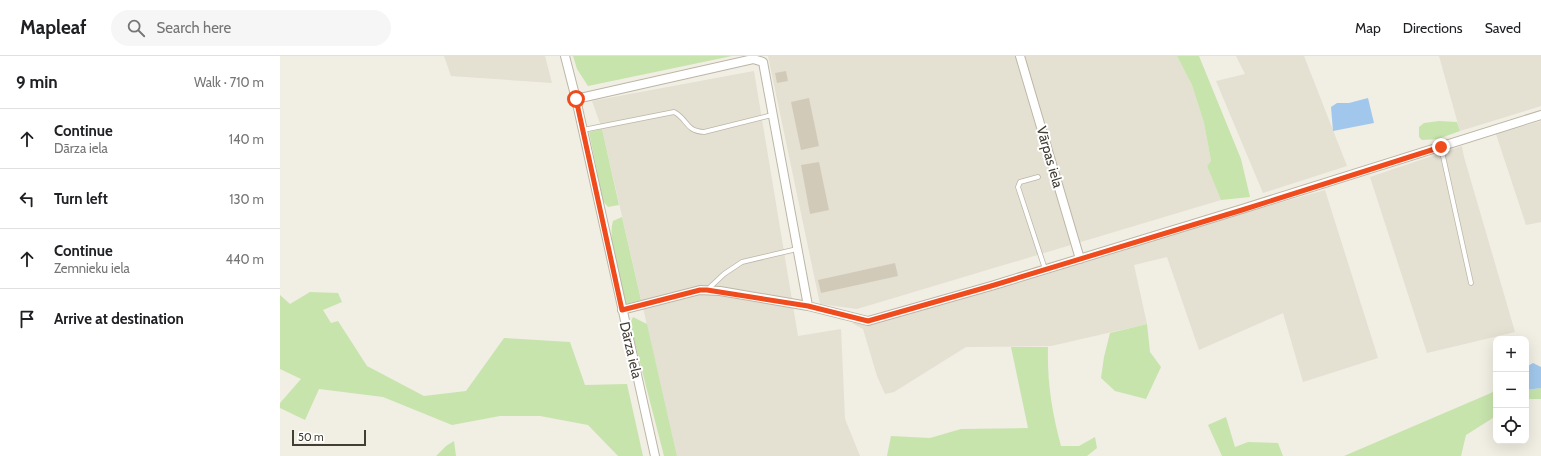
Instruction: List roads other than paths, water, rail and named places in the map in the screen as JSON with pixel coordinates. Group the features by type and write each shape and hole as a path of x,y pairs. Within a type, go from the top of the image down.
{"street":[{"name":"Dārza iela","path":"565,56 583,130 655,456"},
{"name":"Vārpas iela","path":"1020,56 1080,259"},
{"path":"576,99 753,59 763,62 808,306"},
{"path":"622,310 700,290 707,290 808,306 868,321 1045,270 1541,115"}],"lane":[{"path":"583,130 674,112 680,115 689,128 696,132 704,132 773,115"},
{"path":"1441,147 1471,283"},
{"path":"1038,177 1020,182 1018,188 1045,270"},
{"path":"707,290 724,274 742,262 798,249"}],"water":[{"path":"1368,98 1374,123 1333,131 1331,107 1337,103 1349,103"},
{"path":"1533,363 1541,367 1541,388 1529,390 1529,365"}]}
